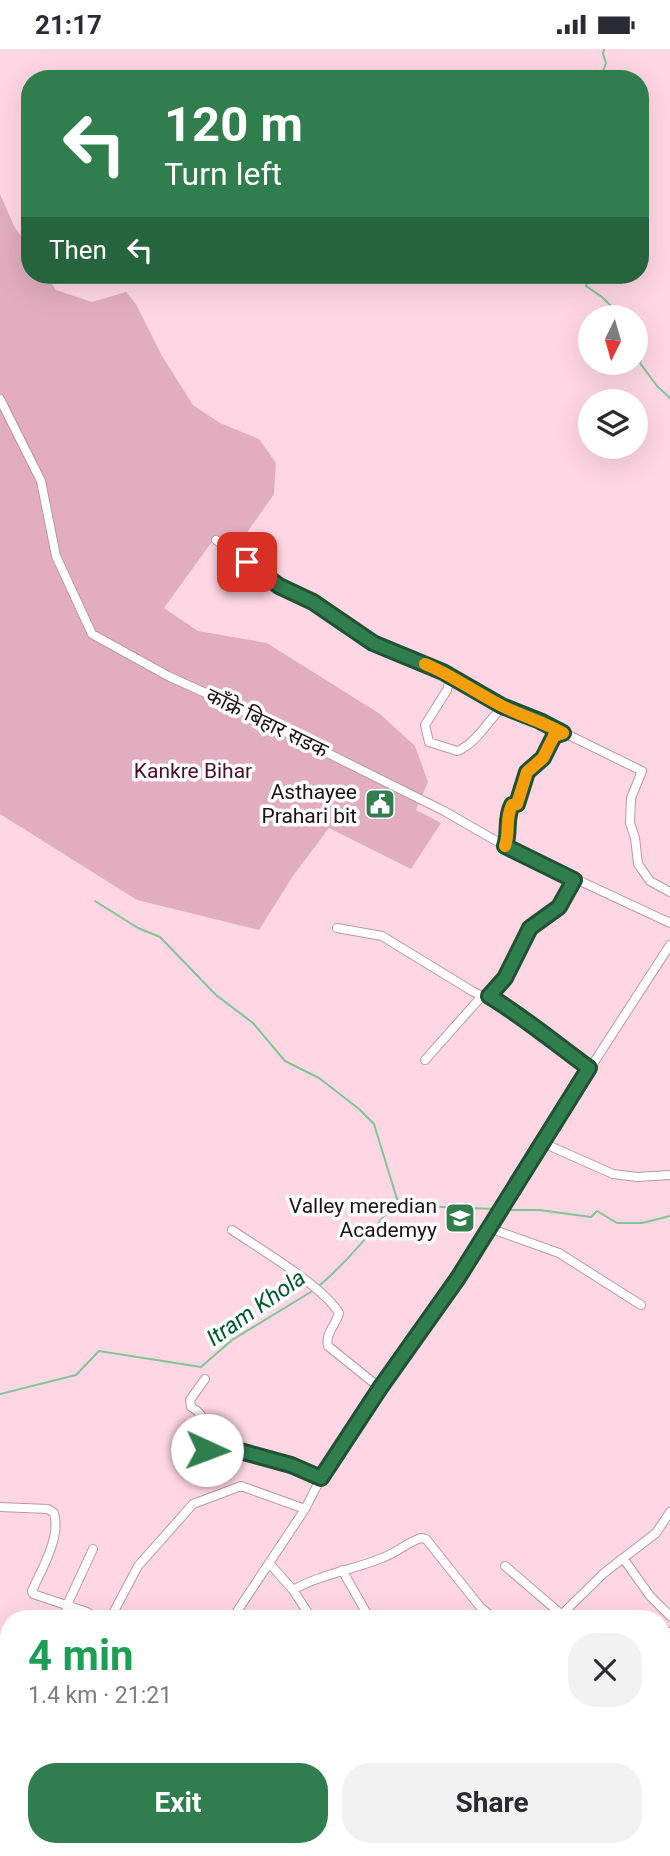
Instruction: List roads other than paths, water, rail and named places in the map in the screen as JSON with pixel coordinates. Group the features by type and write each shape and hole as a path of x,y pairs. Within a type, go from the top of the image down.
{"street":[{"name":"काँक्रे बिहार सडक","path":"0,399 41,481 56,556 92,634 168,676 432,805 505,846 670,923"},
{"path":"216,540 279,586 313,602 373,643 451,676 503,707 540,721 642,771 631,802 630,823 638,864 650,881 670,892"},
{"path":"451,676 447,690 425,725 429,742 460,750 479,735 503,707"},
{"path":"505,846 509,836 509,810 512,805 517,804 527,772 543,758 554,736 563,733"},
{"path":"425,1060 505,978 530,928 559,907 574,880"},
{"path":"337,928 382,936 512,1009 541,1034 589,1068"},
{"path":"238,1610 380,1388 458,1278 589,1068 670,945"},
{"path":"543,1143 613,1174 637,1177 670,1175"},
{"path":"489,1228 559,1253 641,1305"},
{"path":"232,1230 316,1288 339,1313 327,1336 328,1346 380,1388"},
{"path":"205,1379 190,1400 191,1407 199,1411 205,1420 207,1450 210,1453 240,1451 291,1465 321,1478"},
{"path":"115,1610 138,1566 193,1504 241,1486 305,1509"},
{"path":"0,1507 48,1509 54,1513 54,1539 32,1591 36,1597 78,1610"},
{"path":"566,1610 656,1533 670,1513"},
{"path":"293,1590 342,1570 399,1552 415,1540 426,1539 484,1610"},
{"path":"66,1610 93,1549"},
{"path":"624,1558 650,1597 664,1610"},
{"path":"269,1563 293,1590 306,1610"},
{"path":"505,1566 553,1610"},
{"path":"342,1570 365,1610"}],"waterway":[{"path":"603,70 606,63 604,49"},
{"path":"587,284 610,305"},
{"path":"648,374 670,398"},
{"path":"95,901 138,928 160,937 216,995 253,1023 285,1061 319,1078 359,1109 374,1124 397,1199"},
{"name":"Itram Khola","path":"319,1286 360,1245 397,1199 412,1206 497,1209"},
{"name":"Itram Khola","path":"502,1210 539,1210 591,1217 597,1211 617,1223 642,1223 670,1216"},
{"name":"Itram Khola","path":"0,1394 76,1375 99,1351 201,1367 232,1340 314,1290"}],"place":[{"name":"Asthayee Prahari bit","path":"380,804"},
{"name":"Valley meredian Academyy","path":"460,1218"}],"park label":[{"name":"Kankre Bihar","path":"193,771"}]}
